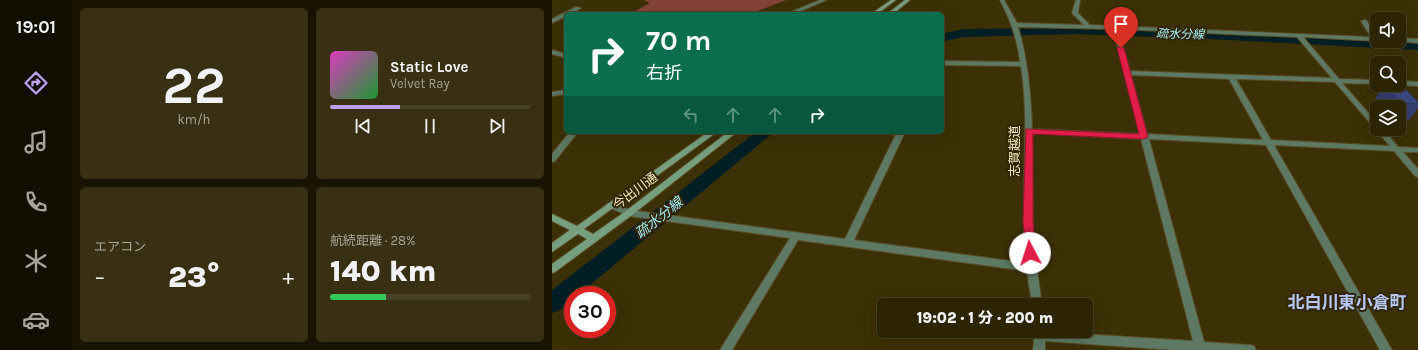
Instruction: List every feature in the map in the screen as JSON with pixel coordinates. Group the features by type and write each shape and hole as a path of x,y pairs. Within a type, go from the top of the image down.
{"main road":[{"path":"877,12 894,0"},
{"path":"893,12 908,0"},
{"name":"今出川通","path":"552,248 710,134"},
{"name":"今出川通","path":"552,269 629,213 730,134"},
{"path":"552,217 593,238"}],"street":[{"path":"794,12 824,0"},
{"name":"志賀越道","path":"1002,0 1015,25 1024,64 1028,131 1028,222 1036,298"},
{"path":"1078,0 1075,13 1088,27"},
{"path":"570,12 578,8"},
{"path":"552,21 564,15"},
{"path":"1364,21 1370,30"},
{"path":"1015,25 1370,39"},
{"path":"1115,28 1200,348"},
{"path":"1298,35 1370,119"},
{"path":"1406,40 1418,41"},
{"path":"552,52 564,55"},
{"path":"944,63 1024,64"},
{"path":"1127,74 1370,82"},
{"path":"1232,78 1386,350"},
{"path":"1406,83 1418,84"},
{"path":"552,94 564,92"},
{"path":"1028,131 1418,150"},
{"path":"552,159 572,134"},
{"path":"848,243 900,134"},
{"path":"1385,136 1418,174"},
{"path":"611,205 629,213 1032,268"},
{"path":"726,350 796,236"},
{"path":"1039,350 1040,338"},
{"path":"1093,338 1200,348 1250,350"}],"shaded area":[{"path":"644,0 786,0 755,12 634,12 650,3"}],"building":[{"path":"1406,90 1418,102 1418,104 1406,103 1406,100 1397,100 1390,92 1406,92"}],"waterway":[{"name":"疏水分線","path":"944,38 963,33 1076,31 1208,35 1418,46"},
{"name":"疏水分線","path":"552,303 763,134"}],"district":[{"name":"北白川東小倉町","path":"1347,302"}],"route":[{"path":"1030,253 1028,222 1028,131 1144,137 1121,48"}]}
